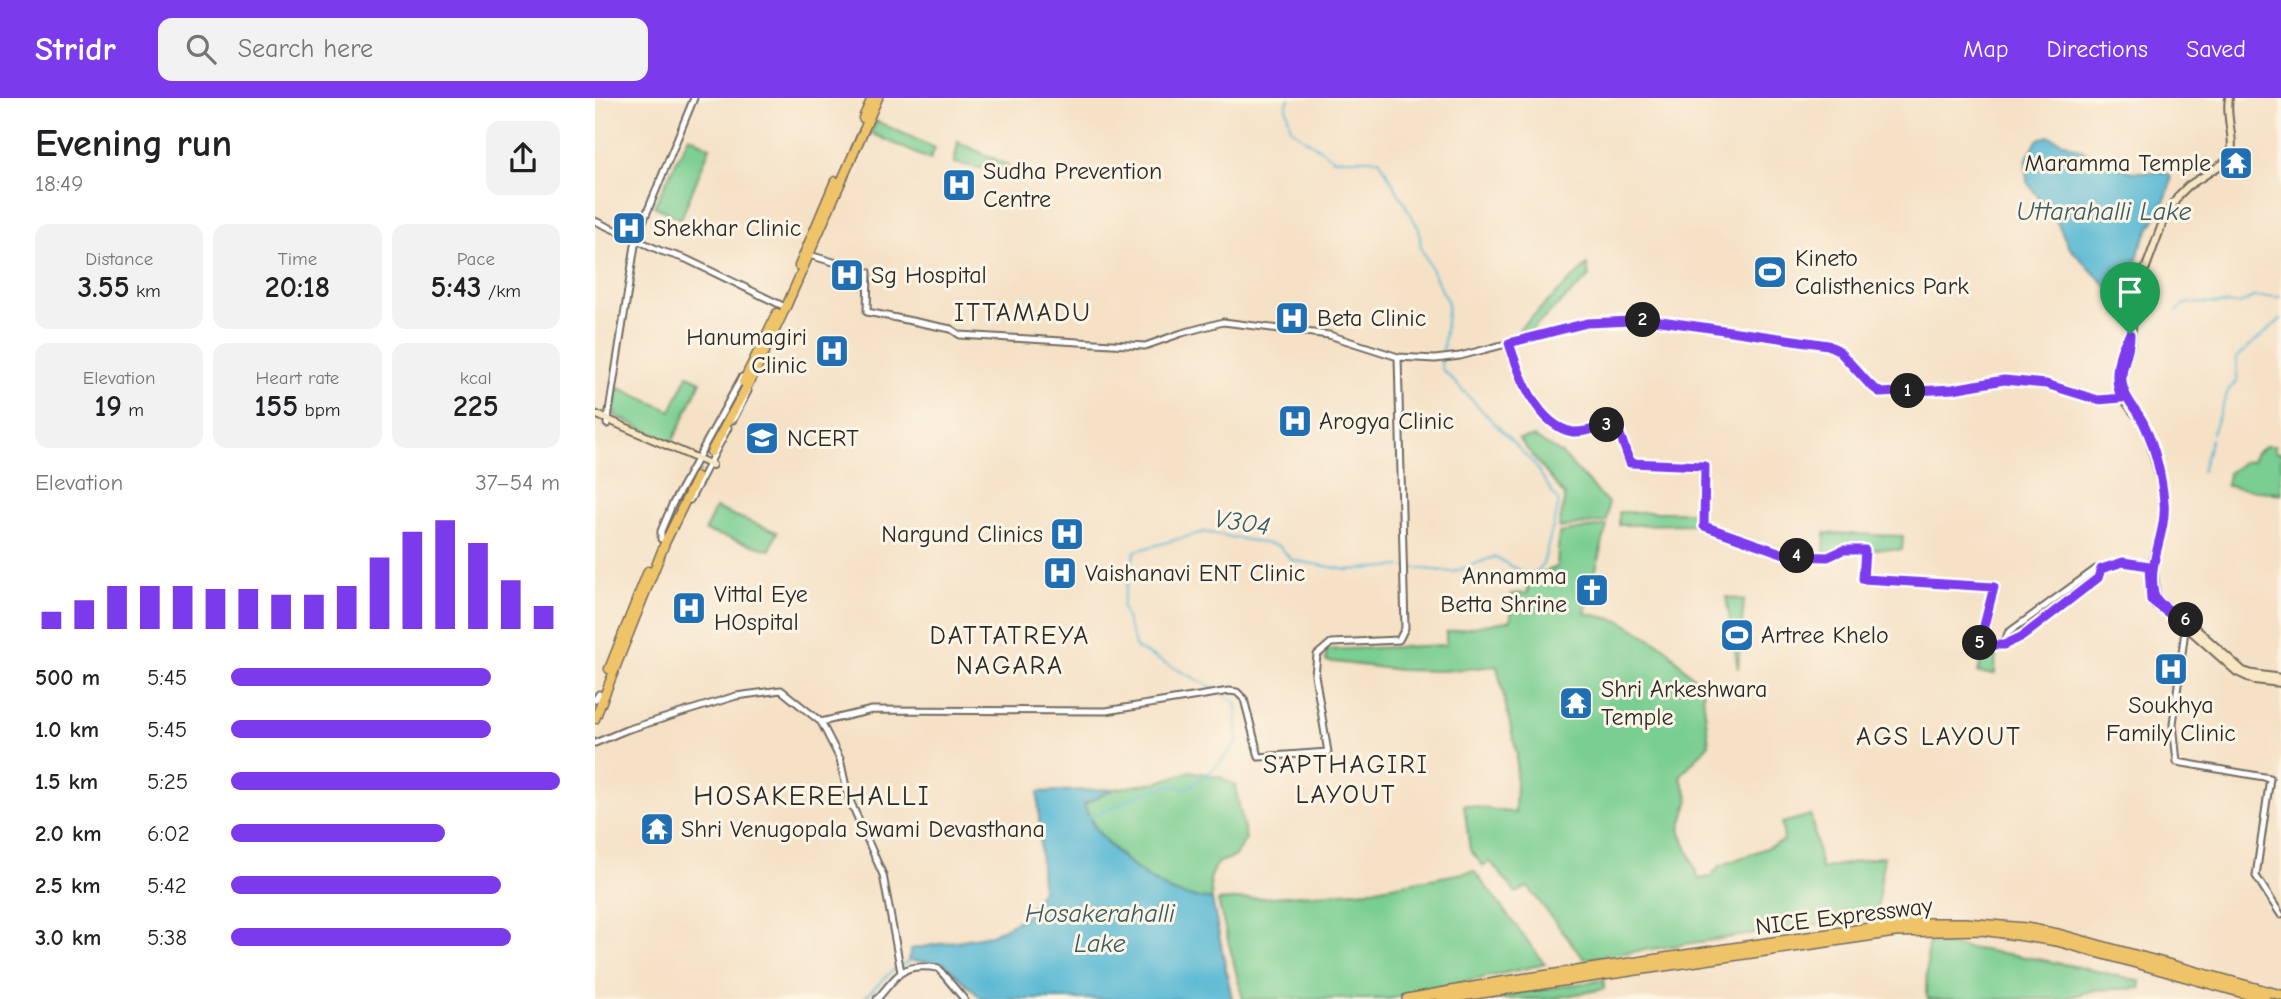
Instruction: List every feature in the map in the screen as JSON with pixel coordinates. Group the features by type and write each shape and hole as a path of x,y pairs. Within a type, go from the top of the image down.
{"highway":[{"path":"755,365 807,254 872,98"},
{"path":"708,451 755,365 878,98"},
{"path":"596,699 663,541 695,475"},
{"path":"595,719 663,541"},
{"name":"NICE Expressway","path":"1441,999 1916,923 1966,923 2026,928 2058,934 2281,995"},
{"name":"NICE Expressway","path":"1407,999 1501,982 1813,941 1917,930 1966,929 2024,934 2093,950 2265,999"}],"main road":[{"path":"2227,100 2232,150 2230,159 2188,186 2173,204 2141,278 2130,334 2125,340 2116,379 2124,397 2146,428 2162,487 2165,517 2151,566 2156,598 2224,659 2246,672 2281,681"},
{"path":"595,416 709,465"}],"street":[{"path":"607,422 636,239 694,98"},
{"path":"595,221 686,259 781,305"},
{"path":"807,254 868,272 867,312 951,329 960,335 1145,346 1182,332 1223,322 1329,334 1398,357 1435,359 1587,323 1654,320 1828,345 1838,350 1870,385 1881,393 1953,389 2004,380 2046,384 2098,400 2124,397"},
{"path":"1509,343 1519,374 1543,415 1558,428 1576,432 1616,423 1630,463 1705,466 1704,526 1790,556 1828,557 1843,550 1865,550 1863,579 1994,587 1979,645 2004,645 2023,636 2098,578 2101,569"},
{"path":"821,722 872,710 1106,711 1229,691 1237,692 1244,699 1259,757 1328,752 1315,675 1317,655 1331,643 1401,638 1405,628 1398,357"},
{"path":"755,365 756,376 668,542 663,541 664,523 696,461 744,372 755,365"},
{"path":"2004,645 2008,633 2096,569 2123,562 2151,566"},
{"path":"2186,623 2173,724 2177,762 2270,778 2256,876 2281,915"},
{"path":"595,743 665,717 736,696 781,690 821,722 840,759 855,813 880,867 901,970"},
{"path":"877,999 901,970 917,965 938,968 964,999"}],"green space":[{"path":"876,121 935,148 930,160 871,133"},
{"path":"689,136 710,147 681,219 654,206"},
{"path":"958,142 1008,165 1006,173 954,163"},
{"path":"1587,265 1589,277 1529,332 1518,334 1520,328"},
{"path":"688,375 701,381 672,443 614,415 617,387 671,411"},
{"path":"1534,437 1562,454 1608,503 1607,521 1559,528 1565,496 1519,439"},
{"path":"2266,446 2275,446 2275,452 2281,453 2281,494 2226,486 2228,473 2244,462 2252,461 2255,454"},
{"path":"715,508 777,532 770,550 705,531"},
{"path":"1619,512 1700,512 1700,524 1619,525"},
{"path":"1607,525 1585,613 1621,621 1665,647 1702,687 1709,744 1680,776 1689,799 1680,829 1699,879 1710,877 1720,866 1784,841 1782,823 1811,815 1821,869 1884,856 1876,916 1584,959 1528,887 1516,893 1490,861 1483,866 1470,850 1464,805 1515,813 1517,755 1497,666 1442,671 1400,670 1326,661 1326,650 1446,645 1446,632 1511,620 1511,594 1528,593 1527,579 1557,567 1559,533"},
{"path":"1825,533 1903,536 1902,550 1843,547 1824,555"},
{"name":"Artree Khelo","path":"1726,597 1744,600 1738,669"},
{"path":"1983,650 1996,650 1995,674 1978,673"},
{"path":"1190,771 1220,777 1235,786 1246,839 1234,857 1217,863 1210,879 1212,900 1179,894 1137,869 1098,831 1084,804 1114,789 1159,782"},
{"path":"1474,871 1545,964 1389,999 1243,999 1218,901 1370,890"},
{"path":"1928,943 2087,969 2140,981 2141,988 2095,990 2064,999 1928,999"},
{"path":"1604,980 1604,989 1550,999 1479,999"}],"water":[{"name":"Uttarahalli Lake","path":"2049,136 2132,172 2165,172 2170,175 2169,190 2141,245 2130,283 2117,297 2069,247 2057,222 2027,182 2026,162 2029,154 2038,139"},
{"name":"Hosakerahalli Lake","path":"1114,789 1084,804 1089,817 1109,845 1151,880 1179,894 1212,900 1232,999 982,999 944,963 908,960 911,949 991,935 1025,917 1042,890 1038,792"}],"waterway":[{"name":"V304","path":"1289,98 1286,107 1291,129 1334,159 1379,159 1419,229 1421,248 1448,303 1441,368 1534,464 1559,503 1543,564 1530,576 1494,557 1453,572 1406,567"},
{"path":"2177,311 2186,303 2240,304 2253,297 2281,297"},
{"path":"2212,433 2229,389 2237,382 2237,357 2281,319"},
{"path":"2202,471 2211,439"},
{"name":"V304","path":"1219,691 1136,648 1122,606 1135,551 1204,532 1279,546 1292,560 1347,570 1401,566"},
{"name":"V304","path":"1089,818 1146,792 1171,785 1187,789 1216,767 1237,743 1237,704 1224,694"},
{"name":"V304","path":"863,999 892,971 912,960"}],"tunnel":[{"path":"693,474 706,450"}],"place":[{"name":"Maramma Temple","path":"2236,163"},
{"name":"Sudha Prevention Centre","path":"959,185"},
{"name":"Shekhar Clinic","path":"629,228"},
{"name":"Kineto Calisthenics Park","path":"1770,272"},
{"name":"Sg Hospital","path":"847,275"},
{"name":"Beta Clinic","path":"1292,318"},
{"name":"Hanumagiri Clinic","path":"832,351"},
{"name":"Arogya Clinic","path":"1295,421"},
{"name":"NCERT","path":"762,438"},
{"name":"Nargund Clinics","path":"1067,534"},
{"name":"Vaishanavi ENT Clinic","path":"1060,573"},
{"name":"Annamma Betta Shrine","path":"1592,590"},
{"name":"Vittal Eye HOspital","path":"689,608"},
{"name":"Artree Khelo","path":"1737,635"},
{"name":"Soukhya Family Clinic","path":"2171,669"},
{"name":"Shri Arkeshwara Temple","path":"1576,703"},
{"name":"Shri Venugopala Swami Devasthana","path":"657,829"}],"district":[{"name":"ITTAMADU","path":"1023,313"},
{"name":"DATTATREYA NAGARA","path":"1010,651"},
{"name":"AGS LAYOUT","path":"1939,737"},
{"name":"SAPTHAGIRI LAYOUT","path":"1346,780"},
{"name":"HOSAKEREHALLI","path":"812,796"}],"route":[{"path":"1654,320 1828,345 1838,350 1870,385 1881,393 1953,389 2004,380 2046,384 2098,400 2115,400 2122,398 2116,379 2125,340 2130,334 2131,342 2122,384 2127,397 2144,422 2164,498 2163,528 2153,559 2154,593 2158,602 2186,620 2185,626 2151,600 2149,566 2123,562 2101,569 2098,578 2074,597 2023,636 2004,645 1979,645 1994,587 1863,579 1865,550 1843,550 1818,558 1790,556 1704,526 1705,466 1630,463 1616,423 1576,432 1558,428 1543,415 1519,374 1509,343 1587,323 1654,320"}]}
